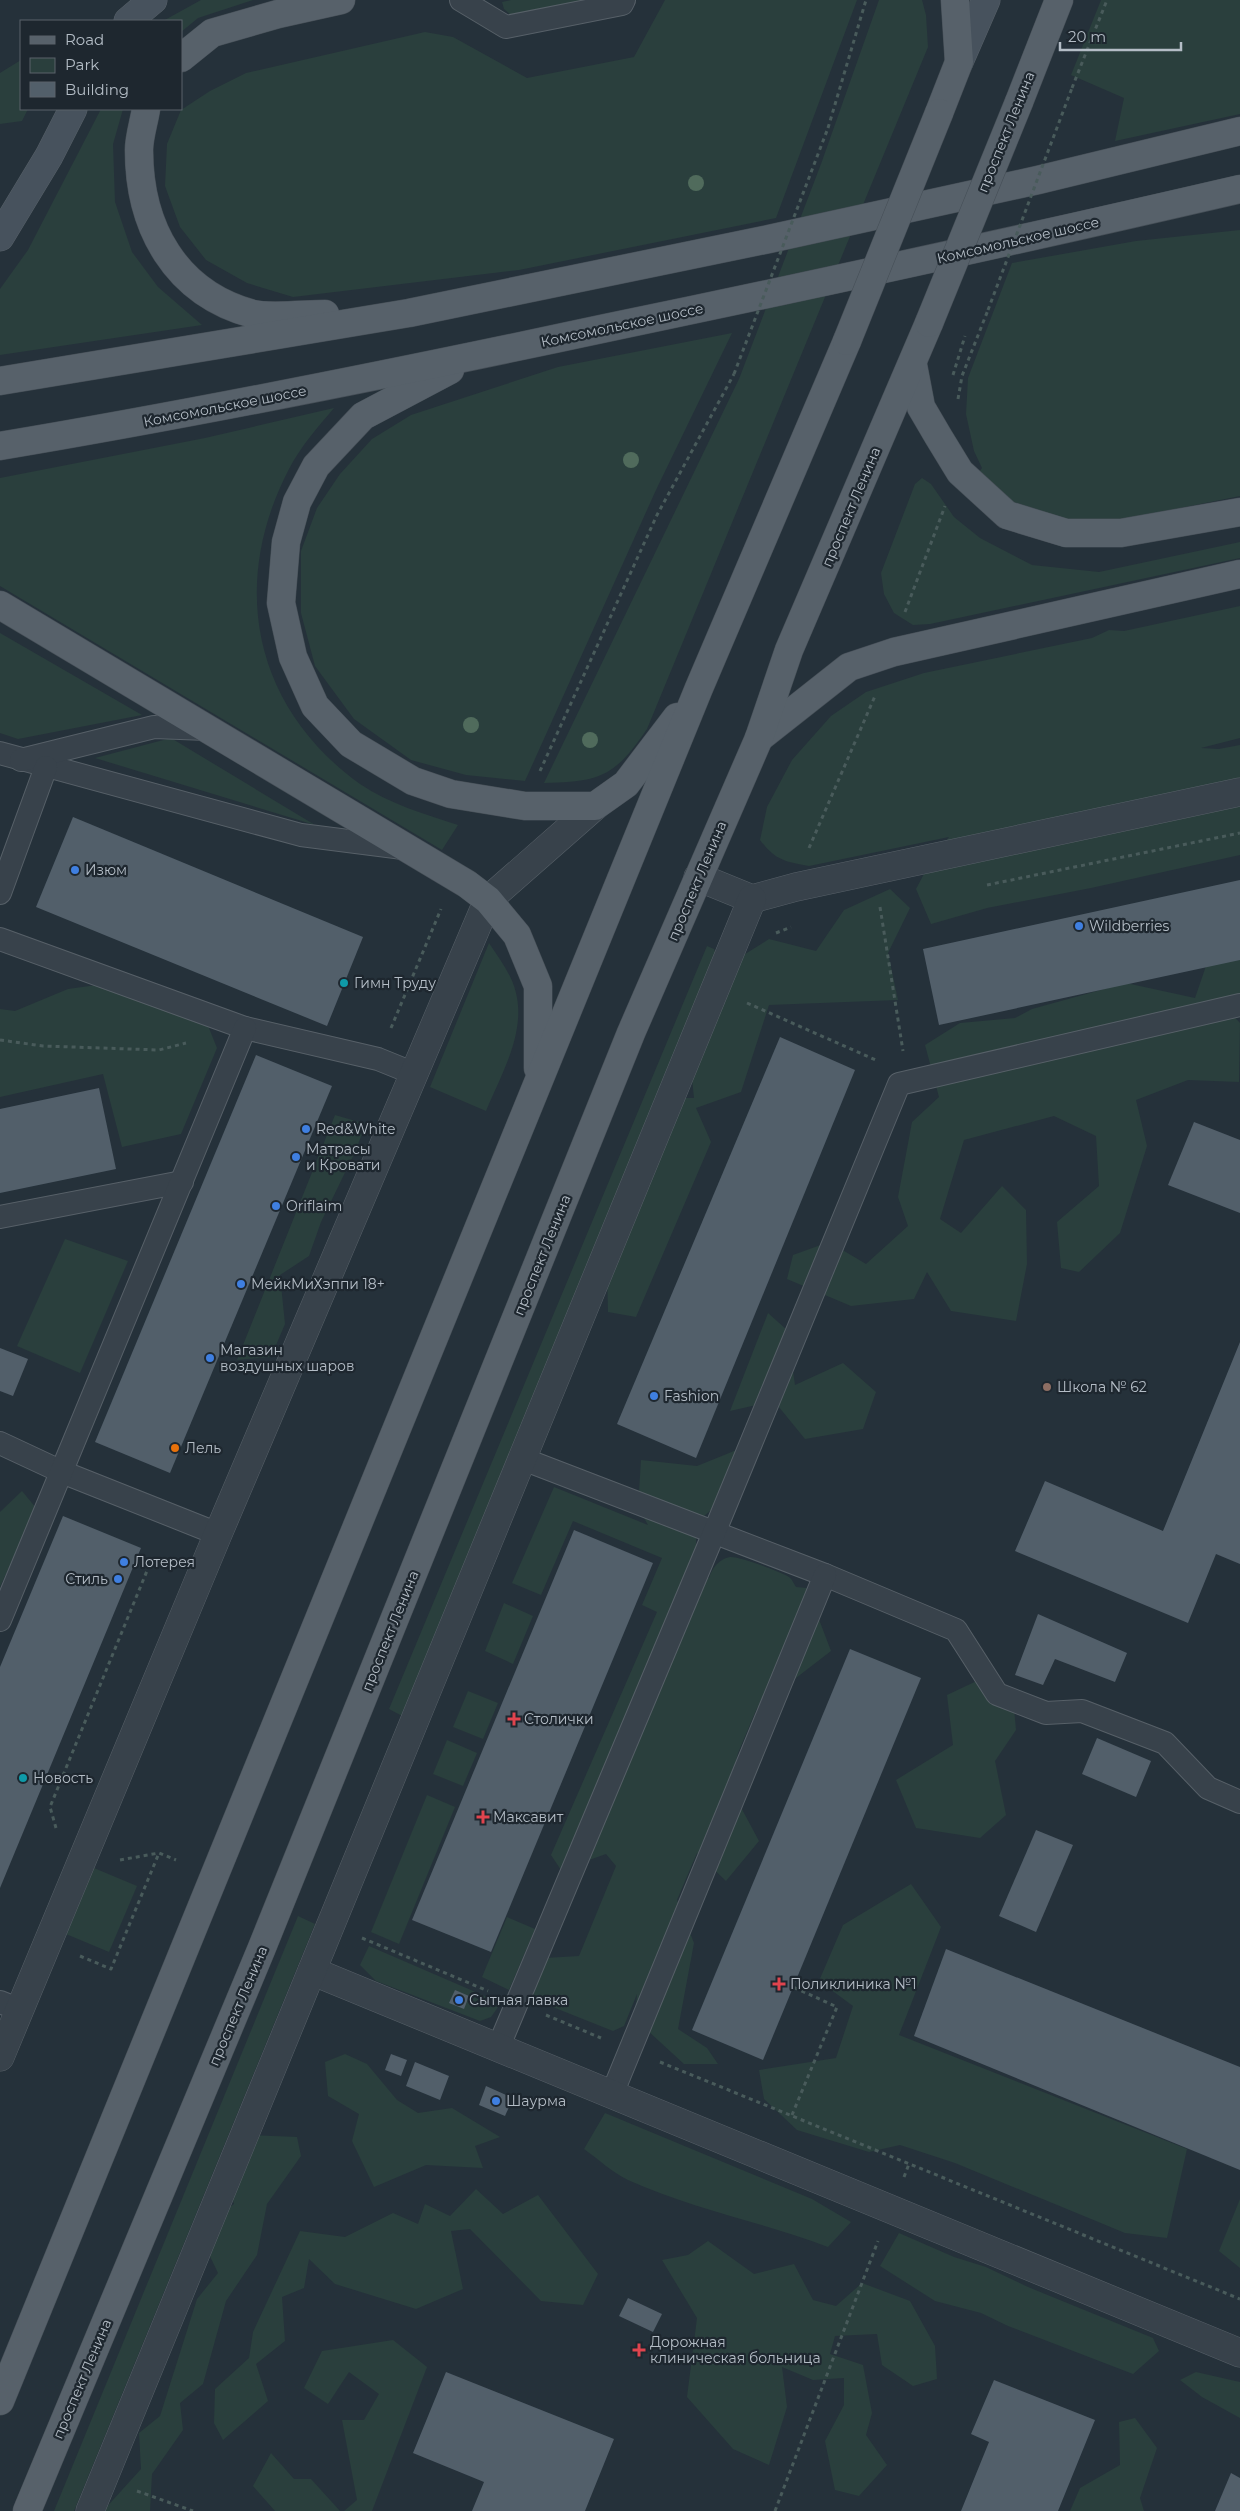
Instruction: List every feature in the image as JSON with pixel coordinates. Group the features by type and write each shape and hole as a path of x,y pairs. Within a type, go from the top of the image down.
{"main road":[{"path":"129,20 153,0"},
{"path":"182,57 212,33 278,14 342,0"},
{"path":"955,0 959,62"},
{"path":"0,2400 699,688 847,341 959,62 986,0"},
{"name":"проспект Ленина","path":"27,2511 261,1950 631,1033 759,738 789,650 913,365 1059,0"},
{"path":"0,238 49,156 72,110"},
{"path":"146,110 139,148 142,197 159,244 184,276 218,302 255,314 409,313"},
{"path":"0,381 409,313 769,239 1038,180 1240,131"},
{"name":"Комсомольское шоссе","path":"0,446 142,422 477,356 1021,240 1240,189"},
{"path":"477,356 363,416 316,466 297,502 286,542 281,603 293,657 315,706 351,744 413,781 451,794 525,806 595,806 626,784 699,688"},
{"path":"913,365 921,408 942,444 960,472 1007,516 1066,533 1122,533 1240,512"},
{"path":"759,738 849,667 894,652 1240,574"},
{"path":"0,604 467,884 488,900 517,935 538,986 538,1082"}],"street":[{"path":"698,876 752,900 796,887 1240,792"},
{"path":"0,2057 10,2006 47,1942 218,1534 488,900 595,806"},
{"path":"90,2511 752,900"},
{"path":"312,1971 1240,2353"}],"lane":[{"path":"461,0 506,27 622,4 624,0"},
{"path":"10,757 154,727 207,729"},
{"path":"10,757 301,835 406,848"},
{"path":"0,893 46,767"},
{"path":"0,939 245,1028 378,1059 415,1074"},
{"path":"498,2048 714,1533 898,1084 1240,1005"},
{"path":"0,1620 245,1028"},
{"path":"0,1217 182,1182"},
{"path":"0,1443 62,1472 218,1534"},
{"path":"523,1459 825,1575 956,1630 997,1694 1046,1713 1082,1712 1165,1743 1208,1788 1240,1802"},
{"path":"612,2094 632,2050 825,1575"}],"path":[{"path":"734,374 828,128 866,0"},
{"path":"967,331 953,373 958,399 962,376 1106,0"},
{"path":"977,887 1240,833"},
{"path":"871,909 890,905"},
{"path":"880,907 903,1053 898,1084"},
{"path":"775,933 798,925"},
{"path":"746,1003 877,1060 898,1084"},
{"path":"0,1040 43,1046 159,1050 188,1043"},
{"path":"47,1942 111,1969 159,1852"},
{"path":"359,1936 518,2004 1240,2299"},
{"path":"792,2115 837,2007 793,1987"},
{"path":"775,2511 864,2273 910,2164"},
{"path":"134,2490 192,2511"}],"green space":[{"path":"201,0 253,0 198,18 182,31 182,20 165,20"},
{"path":"511,0 597,0 513,17 504,9 502,2"},
{"path":"665,0 857,0 776,218 519,270 293,297 247,283 206,260 180,227 165,186 167,144 181,110 210,91 246,73 425,32 453,37 527,78 634,57"},
{"path":"879,0 922,0 926,15 928,47 647,729 625,757 605,773 580,781 544,783 739,379 821,164"},
{"path":"1101,0 1240,0 1240,114 1115,141 1124,98 1071,75"},
{"path":"20,61 20,110 28,110 22,121 0,124 0,73"},
{"path":"100,110 123,110 113,144 115,202 132,252 158,287 202,325 0,355 0,289 28,250"},
{"path":"1240,230 1240,496 1082,528 1009,505 979,472 982,468 974,451 966,414 968,378 1012,263 1136,241"},
{"path":"732,333 656,490 525,781 466,775 411,760 354,719 315,666 301,613 301,551 317,508 340,474 372,439 411,415 558,367"},
{"path":"334,408 299,452 289,469 270,512 260,556 257,599 262,641 275,681 295,718 324,753 371,791 408,808 458,825 442,850 0,586 0,478 205,438"},
{"path":"922,478 931,484 954,517 980,538 1032,565 1099,572 1240,542 1240,558 930,624 913,625 894,613 884,594 881,573 915,484"},
{"path":"1240,606 1240,738 1201,748 1219,749 1240,745 1240,855 1091,888 987,908 931,924 916,889 934,855 949,837 809,866 781,859 765,847 760,840 767,807 792,760 831,716 866,692 924,673 1092,638 1109,630 1124,631"},
{"path":"0,633 142,715 18,739 0,733"},
{"path":"171,738 315,825 95,758"},
{"path":"890,889 910,908 888,953 898,1000 769,1005 741,1092 696,1108 711,1142 636,1317 608,1312 606,1227 406,1718 389,1709 707,946 714,949 717,958 710,976 769,939 816,951 844,910","holes":["690,1059 694,1098 662,1098"]},
{"path":"489,943 512,980 516,993 518,1023 505,1068 486,1111 430,1087"},
{"path":"1240,958 1240,1004 1226,1008 1240,1023 1239,1082 1188,1080 1136,1100 1147,1146 1120,1233 1079,1272 1061,1268 1057,1222 1099,1186 1096,1136 1054,1116 964,1140 940,1219 961,1233 1002,1186 1026,1210 1027,1264 1016,1321 951,1311 927,1272 914,1299 851,1306 787,1279 793,1255 829,1242 866,1264 908,1226 898,1197 912,1122 939,1097 925,1045 960,1023 1015,1018 1032,1009 1126,983 1195,998 1206,966"},
{"path":"104,984 207,1023 217,1048 181,1134 122,1147 103,1074 0,1097 0,1009 15,1011 68,989"},
{"path":"335,1115 366,1124 355,1152 321,1222 309,1256 280,1275 285,1324 271,1357 237,1360"},
{"path":"65,1239 128,1261 80,1373 17,1346"},
{"path":"768,1313 787,1330 795,1385 843,1363 876,1392 863,1429 805,1439 774,1401 730,1411"},
{"path":"739,1449 732,1492 696,1523 696,1576 709,1578 716,1565 722,1560 735,1557 789,1577 796,1587 807,1588 831,1651 757,1708 738,1753 730,1787 759,1841 726,1881 697,1853 677,1900 694,1943 678,2029 707,2048 718,2064 684,2064 635,2019 637,1994 624,2026 613,2031 535,2000 533,1994 545,1958 579,1956 616,1866 606,1854 561,1870 551,1855 657,1612 642,1605 662,1558 573,1521 541,1595 512,1583 554,1487 648,1525 638,1507 641,1460 697,1466"},
{"path":"22,1491 36,1508 0,1587 0,1512"},
{"path":"504,1603 533,1616 513,1664 485,1651"},
{"path":"983,1678 1012,1688 1016,1730 995,1761 1006,1815 980,1838 916,1828 896,1780 953,1745 947,1695"},
{"path":"468,1691 498,1703 483,1739 453,1727"},
{"path":"447,1740 477,1753 463,1786 433,1774"},
{"path":"427,1795 455,1807 399,1944 371,1932"},
{"path":"94,1868 137,1886 109,1952 66,1934"},
{"path":"911,1884 941,1927 899,2035 1187,2149 1167,2238 1125,2233 955,2163 900,2145 869,2152 797,2130 764,2099 759,2070 836,2058 853,2006 819,1981 843,1925"},
{"path":"298,1916 315,1924 74,2511 54,2511"},
{"path":"507,1917 535,1929 509,1990 482,1977"},
{"path":"369,1946 501,2003 491,2017 480,2021 376,1981 360,1965"},
{"path":"345,2054 367,2064 397,2100 418,2113 452,2108 500,2137 475,2146 483,2168 426,2165 374,2187 352,2141 359,2114 328,2096 325,2062"},
{"path":"605,2113 812,2199 851,2222 828,2247 677,2199 628,2180 611,2170 584,2149"},
{"path":"248,2135 297,2137 301,2156 267,2204 257,2255 226,2301 203,2384 180,2403 183,2430 152,2474 150,2511 103,2511 141,2469 139,2433 160,2416 197,2299 218,2273 205,2246 213,2219 234,2204 225,2169"},
{"path":"476,2189 503,2214 538,2195 598,2274 583,2305 541,2301 470,2229 451,2231 463,2289 416,2309 335,2284 309,2259 304,2288 282,2297 285,2341 256,2364 268,2401 223,2440 214,2423 215,2389 249,2358 253,2332 300,2231 345,2237 393,2213 418,2224 425,2204 450,2216"},
{"path":"1240,2199 1240,2268 1219,2251"},
{"path":"899,2233 954,2257 986,2267 1028,2287 1153,2338 1159,2351 1133,2374 1008,2326 981,2313 935,2301 880,2266"},
{"path":"708,2241 754,2274 794,2264 813,2300 836,2306 862,2283 910,2301 935,2346 937,2379 913,2386 882,2365 877,2334 835,2336 830,2354 863,2365 872,2413 866,2435 887,2465 859,2496 835,2490 825,2441 844,2405 844,2378 813,2380 782,2367 787,2407 769,2465 733,2449 687,2397 697,2318 662,2260 688,2255"},
{"path":"393,2340 427,2367 372,2511 344,2511 357,2500 342,2420 364,2420 379,2394 349,2372 328,2404 304,2388 322,2351"},
{"path":"1196,2372 1240,2382 1240,2418 1202,2397 1180,2380"},
{"path":"1135,2418 1157,2448 1140,2498 1144,2511 1070,2511 1080,2488 1120,2465 1119,2422"},
{"path":"271,2453 294,2479 311,2479 340,2511 275,2511 253,2486"}],"building":[{"path":"73,817 363,937 327,1026 36,907"},
{"path":"1240,880 1240,960 939,1025 923,949"},
{"path":"780,1037 855,1070 696,1458 617,1424"},
{"path":"256,1055 332,1086 170,1473 95,1442"},
{"path":"99,1088 116,1169 0,1193 0,1109"},
{"path":"1194,1122 1240,1140 1240,1213 1168,1185"},
{"path":"1240,1342 1240,1564 1216,1554 1188,1623 1015,1551 1045,1481 1163,1531"},
{"path":"0,1348 28,1359 13,1396 0,1391"},
{"name":"Новость","path":"63,1516 141,1548 0,1888 0,1667"},
{"path":"574,1530 653,1563 491,1952 412,1920"},
{"path":"1038,1614 1127,1653 1115,1682 1055,1659 1043,1685 1015,1675"},
{"path":"850,1649 921,1678 763,2060 692,2030"},
{"path":"1097,1738 1151,1761 1136,1797 1082,1774"},
{"path":"1036,1830 1073,1845 1036,1932 999,1916"},
{"path":"946,1949 1240,2067 1240,2170 914,2036"},
{"name":"Сытная лавка","path":"455,1990 469,1996 464,2009 449,2003"},
{"path":"391,2054 407,2060 401,2076 385,2070"},
{"path":"415,2062 449,2076 440,2100 406,2086"},
{"name":"Шаурма","path":"486,2086 513,2098 505,2116 479,2105"},
{"path":"628,2298 662,2314 653,2332 619,2316"},
{"path":"446,2372 614,2439 585,2511 472,2511 484,2482 413,2453"},
{"path":"994,2380 1095,2420 1058,2511 961,2511 989,2442 971,2434"},
{"path":"1231,2473 1240,2478 1240,2511 1215,2511"}],"place":[{"name":"Изюм","path":"75,870"},
{"name":"Wildberries","path":"1079,926"},
{"name":"Гимн Труду","path":"344,983"},
{"name":"Red&White","path":"306,1129"},
{"name":"Матрасы и Кровати","path":"296,1157"},
{"name":"Oriflaim","path":"276,1206"},
{"name":"МейкМиХэппи 18+","path":"241,1284"},
{"name":"Магазин воздушных шаров","path":"210,1358"},
{"name":"Школа № 62","path":"1047,1387"},
{"name":"Fashion","path":"654,1396"},
{"name":"Лель","path":"175,1448"},
{"name":"Лотерея","path":"124,1562"},
{"name":"Стиль","path":"118,1579"},
{"name":"Столички","path":"514,1719"},
{"name":"Новость","path":"23,1778"},
{"name":"Максавит","path":"483,1817"},
{"name":"Поликлиника №1","path":"779,1984"},
{"name":"Сытная лавка","path":"459,2000"},
{"name":"Шаурма","path":"496,2101"},
{"name":"Дорожная клиническая больница","path":"639,2350"}]}
